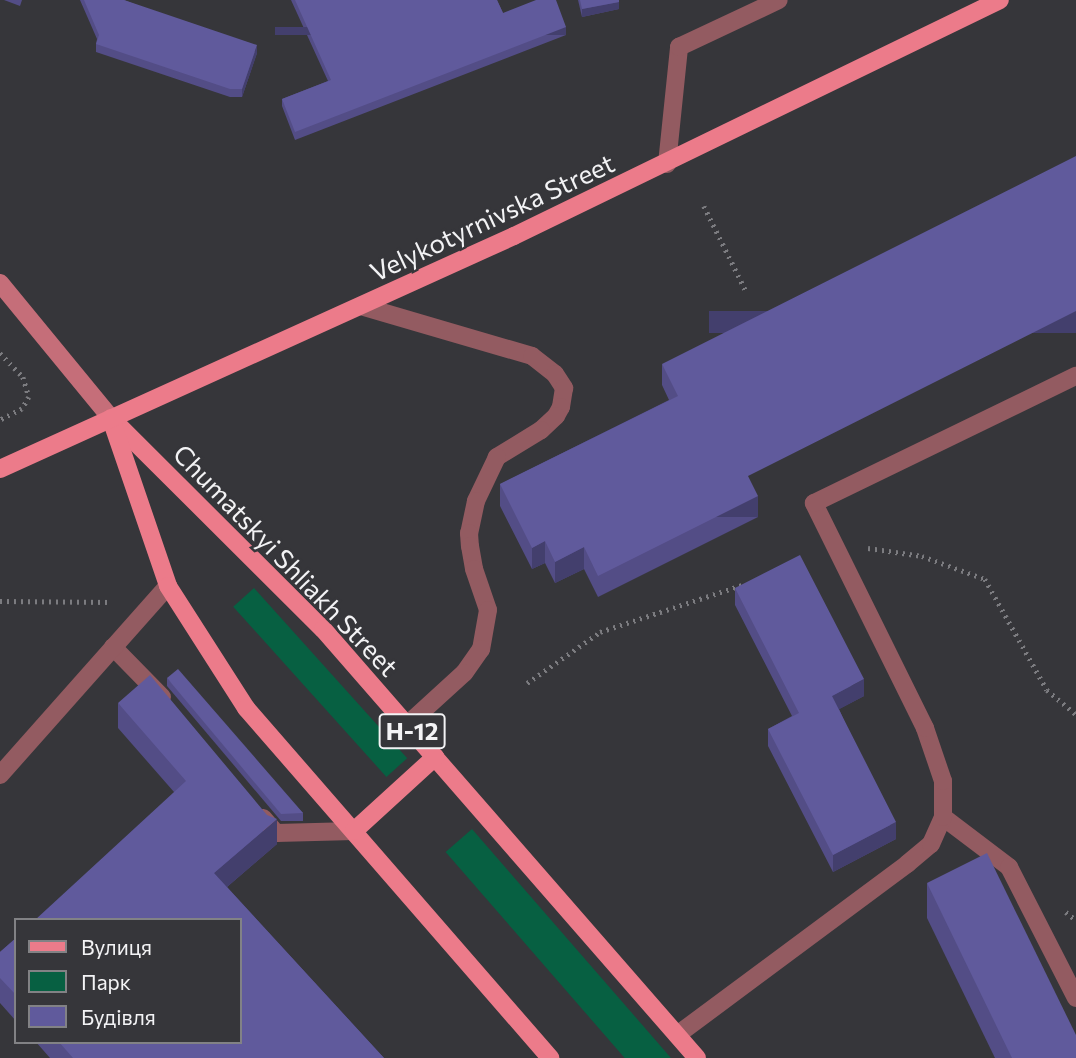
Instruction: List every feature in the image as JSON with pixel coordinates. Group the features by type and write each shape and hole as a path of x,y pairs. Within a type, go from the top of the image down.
{"main road":[{"name":"Velykotyrnivska Street","path":"0,469 667,164 993,1"},
{"name":"Chumatskyi Shliakh Street","path":"0,283 111,418 323,629 697,1058"},
{"name":"Chumatskyi Shliakh Street","path":"111,418 168,586 246,708 550,1058"},
{"path":"354,831 435,757"}],"lane":[{"path":"667,164 679,47 779,0"},
{"path":"361,306 532,356 561,380 564,396 555,416 541,430 498,457 476,501 469,533 470,545 474,569 488,610 481,649 464,673 407,725"},
{"path":"677,1035 907,864 931,844 943,817 943,781 925,728 814,503 1076,377"},
{"path":"0,775 168,586"},
{"path":"113,647 175,713"},
{"path":"251,803 276,833 354,831"},
{"path":"943,817 1009,867 1076,998"}],"path":[{"path":"704,206 747,291"},
{"path":"0,353 23,377 29,397 22,409 0,420"},
{"path":"833,543 922,556 985,579 1047,690 1076,713"},
{"path":"527,683 600,632 746,584"},
{"path":"0,601 112,602"}],"green space":[{"path":"254,588 407,758 386,777 233,607"},
{"path":"472,829 671,1058 625,1058 446,852"}],"building":[{"path":"84,0 124,0 257,45 242,89 230,89 96,44 99,35"},
{"path":"295,0 497,0 503,13 536,0 556,0 566,27 295,132 282,99 331,80"},
{"path":"580,0 619,0 619,2 582,9"},
{"path":"1076,156 1076,311 748,476 758,496 598,576 584,547 555,562 545,541 532,548 500,484 678,396 662,364"},
{"path":"800,555 864,679 832,696 896,822 833,855 768,729 799,713 735,588"},
{"path":"178,669 303,813 281,814 167,678"},
{"path":"150,675 267,815 277,819 214,873 384,1058 73,1058 61,1044 242,1044 242,918 37,918 186,781 118,703"},
{"path":"987,853 1076,1035 1076,1058 1012,1058 927,883"},
{"path":"14,940 14,993 0,978 0,952"}]}
